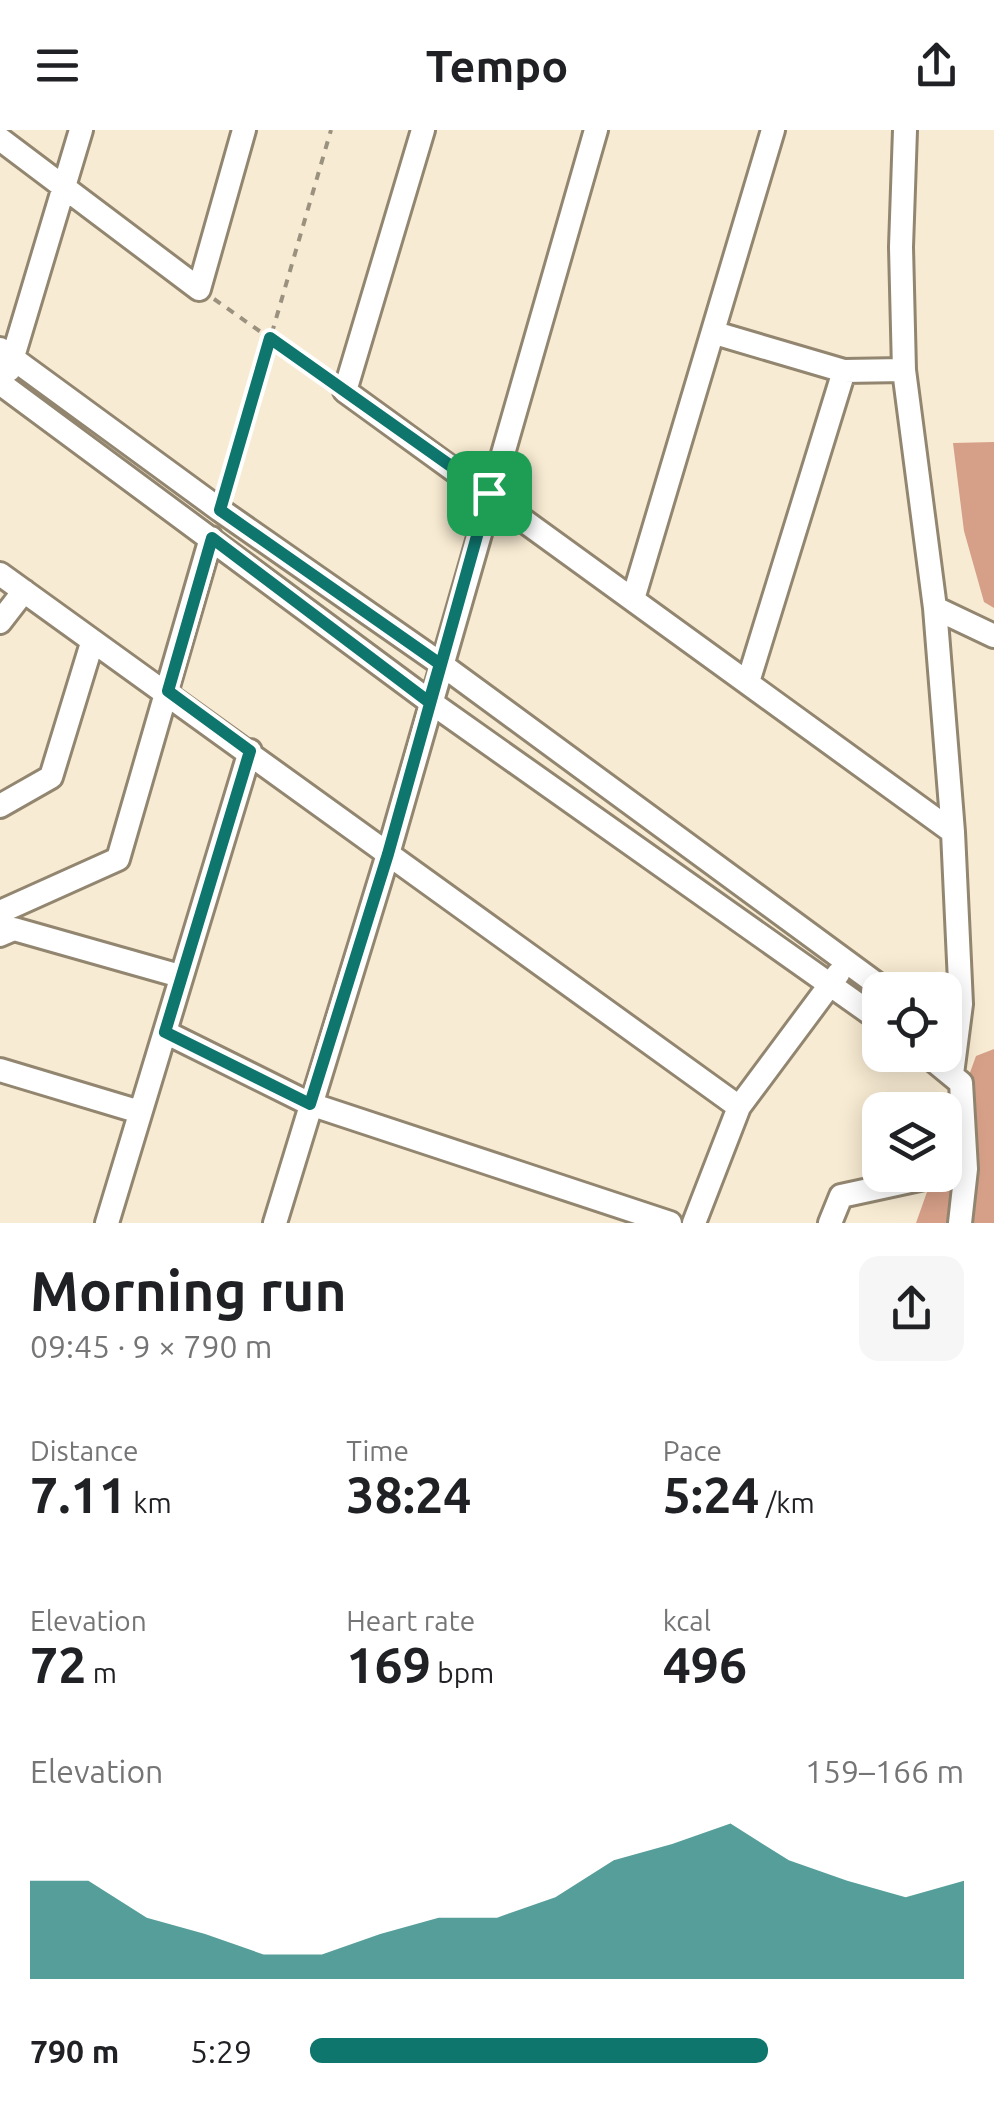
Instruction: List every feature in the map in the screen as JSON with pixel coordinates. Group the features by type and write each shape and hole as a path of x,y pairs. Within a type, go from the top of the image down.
{"street":[{"path":"81,130 0,384 429,702 862,1007"},
{"path":"0,139 199,289 244,130"},
{"path":"423,130 345,391 953,832"},
{"path":"275,1223 388,854 596,130"},
{"path":"633,599 773,130"},
{"path":"905,130 901,247 904,370 935,608 960,972"},
{"path":"715,333 844,370 904,370"},
{"path":"7,354 440,664 862,974"},
{"path":"748,682 844,370"},
{"path":"0,912 118,859 212,538"},
{"path":"0,574 92,643 106,648 168,691 739,1106"},
{"path":"0,622 24,591"},
{"path":"935,608 994,636"},
{"path":"0,806 51,777 92,643"},
{"path":"108,1223 250,751"},
{"path":"0,936 14,928 180,976"},
{"path":"694,1223 739,1106 846,963"},
{"path":"165,1032 310,1104 670,1223"},
{"path":"0,1070 140,1112"},
{"path":"949,1072 962,1084 962,1118"},
{"path":"830,1223 841,1196 862,1191"},
{"path":"954,1192 960,1223"}],"path":[{"path":"220,510 332,130"},
{"path":"199,289 345,391"}],"shaded area":[{"path":"994,442 994,608 984,602 964,531 953,443"},
{"path":"994,1049 994,1223 916,1223 927,1192 962,1192 962,1095 976,1056"}],"route":[{"path":"270,338 489,493 388,854 310,1104 165,1032 250,751 168,691 212,538 429,702 440,664 220,510 270,338"}]}
